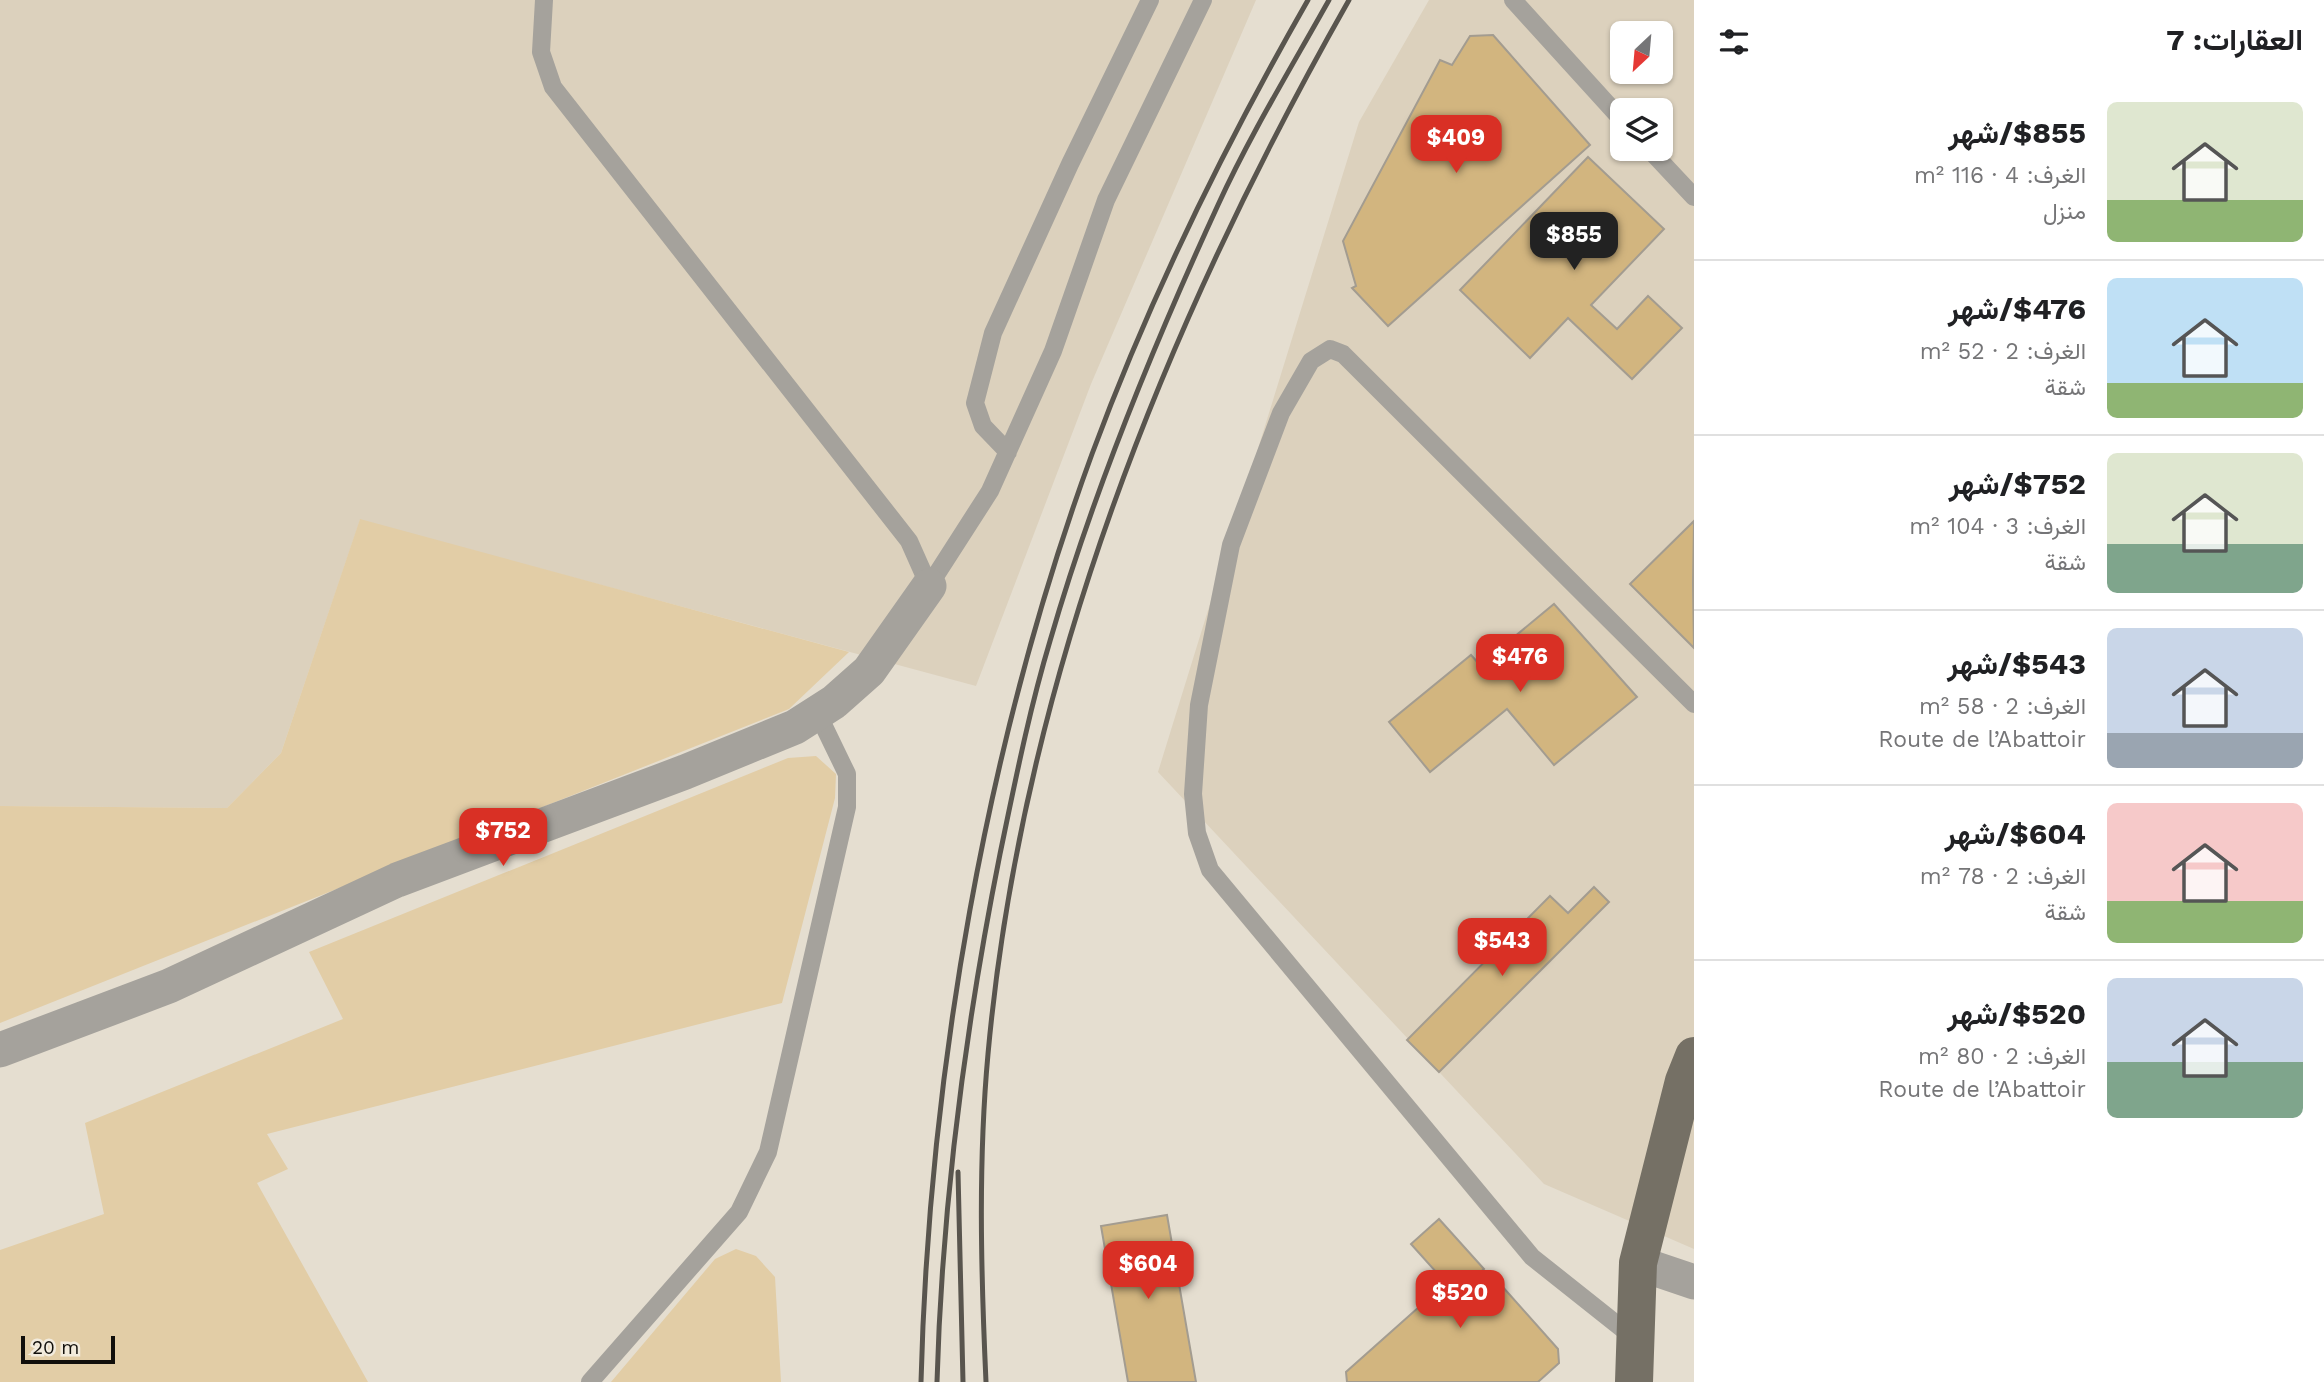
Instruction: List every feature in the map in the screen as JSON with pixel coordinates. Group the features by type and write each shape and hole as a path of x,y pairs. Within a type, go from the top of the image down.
{"main road":[{"path":"1634,1382 1638,1263 1684,1082 1694,1056"}],"street":[{"path":"0,1050 169,986 397,880 685,772 795,727 869,671 929,586"},
{"path":"1638,1263 1694,1282"}],"lane":[{"path":"544,0 541,52 553,87 909,541 929,586"},
{"path":"1008,452 984,426 975,403 993,333 1070,164 1150,0"},
{"path":"929,586 990,491 1053,351 1105,200 1203,0"},
{"path":"1513,0 1610,107"},
{"path":"1660,161 1694,197"},
{"path":"1634,1338 1532,1257 1210,870 1197,833 1193,794 1199,705 1231,545 1281,413 1311,361 1330,349 1343,354 1694,704"},
{"path":"590,1382 739,1212 768,1153 847,807 848,774 817,712"}],"shaded area":[{"path":"0,0 1256,0 1091,384 976,686 360,520 281,753 227,808 0,806"},
{"path":"1429,0 1694,0 1694,1249 1544,1184 1158,772 1359,122"},
{"path":"360,519 849,652 789,709 0,1023 0,806 227,808 281,753"},
{"path":"816,756 836,774 835,798 782,1003 267,1134 288,1169 257,1183 368,1382 0,1382 0,1250 104,1214 85,1123 343,1019 309,952 788,758"},
{"path":"736,1249 756,1256 775,1277 781,1382 611,1382 715,1259"}],"building":[{"path":"1493,35 1590,145 1388,326 1352,288 1356,286 1343,241 1440,60 1452,65 1470,36"},
{"path":"1588,157 1664,229 1591,305 1617,329 1648,296 1682,328 1632,379 1568,318 1530,358 1460,290"},
{"path":"1694,521 1693,584 1694,648 1630,584"},
{"path":"1554,604 1637,697 1554,765 1507,709 1430,772 1389,722 1471,655 1480,665"},
{"path":"1594,887 1609,902 1439,1072 1407,1040 1550,896 1568,913"},
{"path":"1167,1215 1196,1382 1128,1382 1101,1226"},
{"path":"1439,1219 1484,1269 1449,1301 1467,1299 1493,1276 1558,1349 1559,1363 1538,1382 1347,1382 1346,1372 1446,1283 1411,1244"}],"railway":[{"path":"921,1382 926,1266 936,1148 951,1029 993,793 1022,678 1055,564 1092,454 1139,337 1218,166 1308,0"},
{"path":"937,1382 944,1249 966,1051 1000,854 1042,667 1085,530 1170,312 1244,153 1329,0"},
{"path":"986,1382 981,1218 988,1054 1006,915 1033,777 1069,642 1112,508 1163,377 1220,249 1282,123 1349,0"},
{"path":"958,1172 963,1382"}]}
